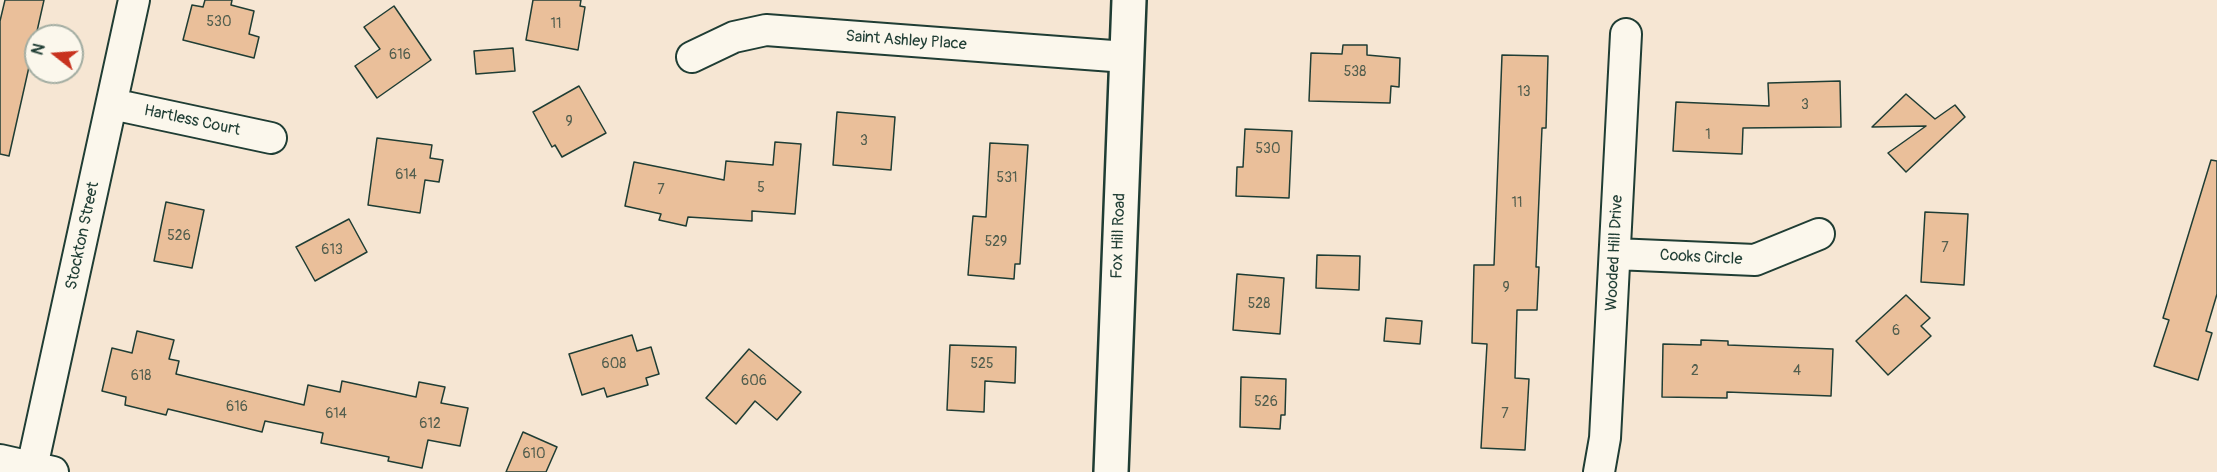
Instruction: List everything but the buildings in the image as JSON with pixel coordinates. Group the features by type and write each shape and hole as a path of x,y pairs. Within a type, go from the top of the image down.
{"main road":[{"name":"Fox Hill Road","path":"1111,472 1129,0"}],"street":[{"name":"Stockton Street","path":"39,470 134,0"},
{"name":"Saint Ashley Place","path":"692,57 734,37 766,30 1126,57"},
{"name":"Wooded Hill Drive","path":"1599,472 1605,438 1626,34"},
{"name":"Hartless Court","path":"112,104 272,138"},
{"name":"Cooks Circle","path":"1615,254 1755,260 1819,234"},
{"path":"0,460 39,470"}]}
